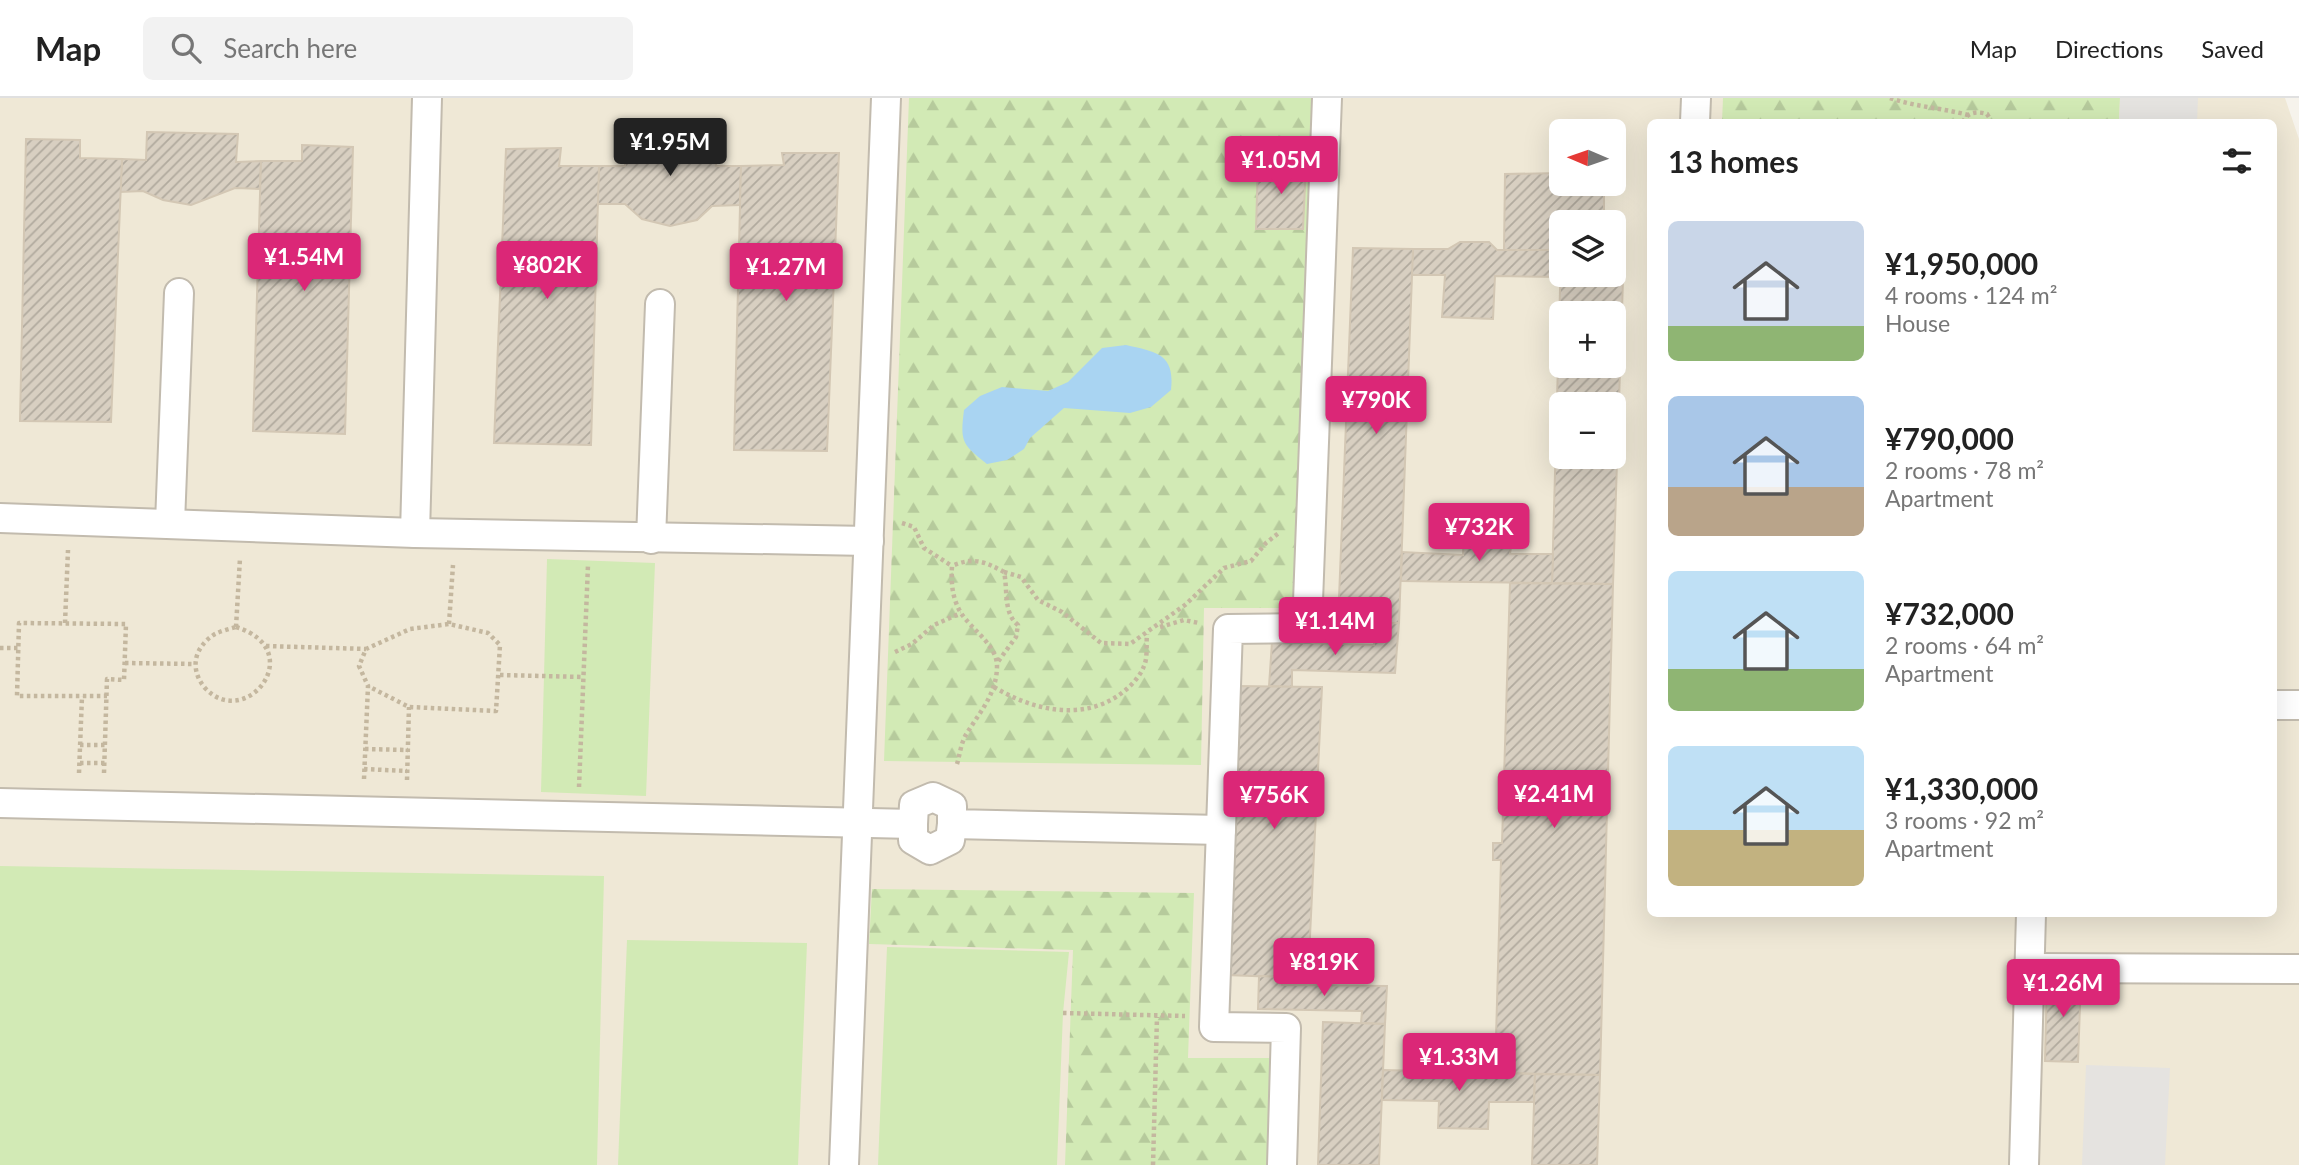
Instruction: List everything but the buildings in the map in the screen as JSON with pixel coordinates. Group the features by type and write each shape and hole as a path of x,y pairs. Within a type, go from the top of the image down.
{"street":[{"path":"415,533 427,98"},
{"path":"844,1165 886,98"},
{"path":"1282,1165 1286,1028 1214,1027 1228,629 1307,628 1328,98"},
{"path":"1695,119 1696,98"},
{"path":"170,523 179,293"},
{"path":"651,539 660,304"},
{"path":"0,518 651,539 869,530"},
{"path":"2277,705 2299,705"},
{"path":"0,803 913,824 914,805 933,797 952,806 952,824 1221,830"},
{"path":"2024,1165 2031,917"},
{"path":"2030,968 2299,969"}],"path":[{"path":"1890,98 1914,106 1946,109 1968,115"},
{"path":"1965,119 1977,111 1987,114 1990,119"},
{"path":"869,530 889,518 914,527 924,548 952,566"},
{"path":"65,623 69,520"},
{"path":"236,627 243,526"},
{"path":"952,566 967,560 989,564 1021,577 1038,600 1062,612 1101,643 1130,644 1185,606 1224,568 1251,561 1266,543 1286,527"},
{"path":"449,624 454,534"},
{"path":"578,816 589,537"},
{"path":"952,566 951,588 961,613 985,640 997,663"},
{"path":"957,764 965,736 982,713 994,687 997,663 1016,637 1018,625 1012,620 1007,606 1004,572"},
{"path":"864,659 882,658 912,644 934,625 961,613"},
{"path":"1156,628 1184,620 1228,629"},
{"path":"90,805 105,763 105,745 107,696 107,679 124,680 126,624 19,623 17,696 107,696"},
{"path":"266,646 366,649 410,629 449,624 488,633 500,645 496,711 409,707 368,686"},
{"path":"236,627 252,632 266,646 272,664 263,685 249,697 230,702 212,695 199,680 194,664 200,648 215,634 236,627"},
{"path":"994,687 1014,700 1044,706 1076,712 1100,707 1128,690 1145,666 1147,634"},
{"path":"0,648 19,648"},
{"path":"362,811 368,686 359,666 366,649"},
{"path":"125,663 194,664"},
{"path":"500,675 584,677"},
{"path":"82,696 79,763 90,805"},
{"path":"405,813 409,707"},
{"path":"80,745 105,745"},
{"path":"365,749 408,750"},
{"path":"79,763 105,763"},
{"path":"364,769 407,771"},
{"path":"1063,1013 1157,1017 1214,1016"},
{"path":"1153,1165 1157,1017"}],"shaded area":[{"path":"0,98 2285,98 2299,139 2299,1165 0,1165"},
{"path":"2120,98 2198,98 2197,119 2119,119"},
{"path":"2086,1065 2170,1068 2165,1165 2082,1165"}],"green space":[{"path":"909,98 1319,98 1296,608 1204,608 1201,765 884,761"},
{"path":"1723,98 2120,98 2119,119 1722,119"},
{"path":"547,559 655,563 646,796 541,792"},
{"path":"0,866 604,876 597,1165 0,1165"},
{"path":"872,889 1194,893 1188,1058 1276,1058 1272,1165 1065,1165 1073,950 869,944"},
{"path":"627,940 807,943 798,1165 618,1165"},
{"path":"887,947 1069,952 1063,1013 1057,1165 878,1165"}],"water":[{"path":"1126,345 1155,353 1167,362 1170,369 1171,390 1151,407 1130,413 1064,408 1030,438 1024,449 1007,460 987,464 968,447 962,429 964,410 980,396 1002,387 1048,391 1068,382 1102,348"}]}
